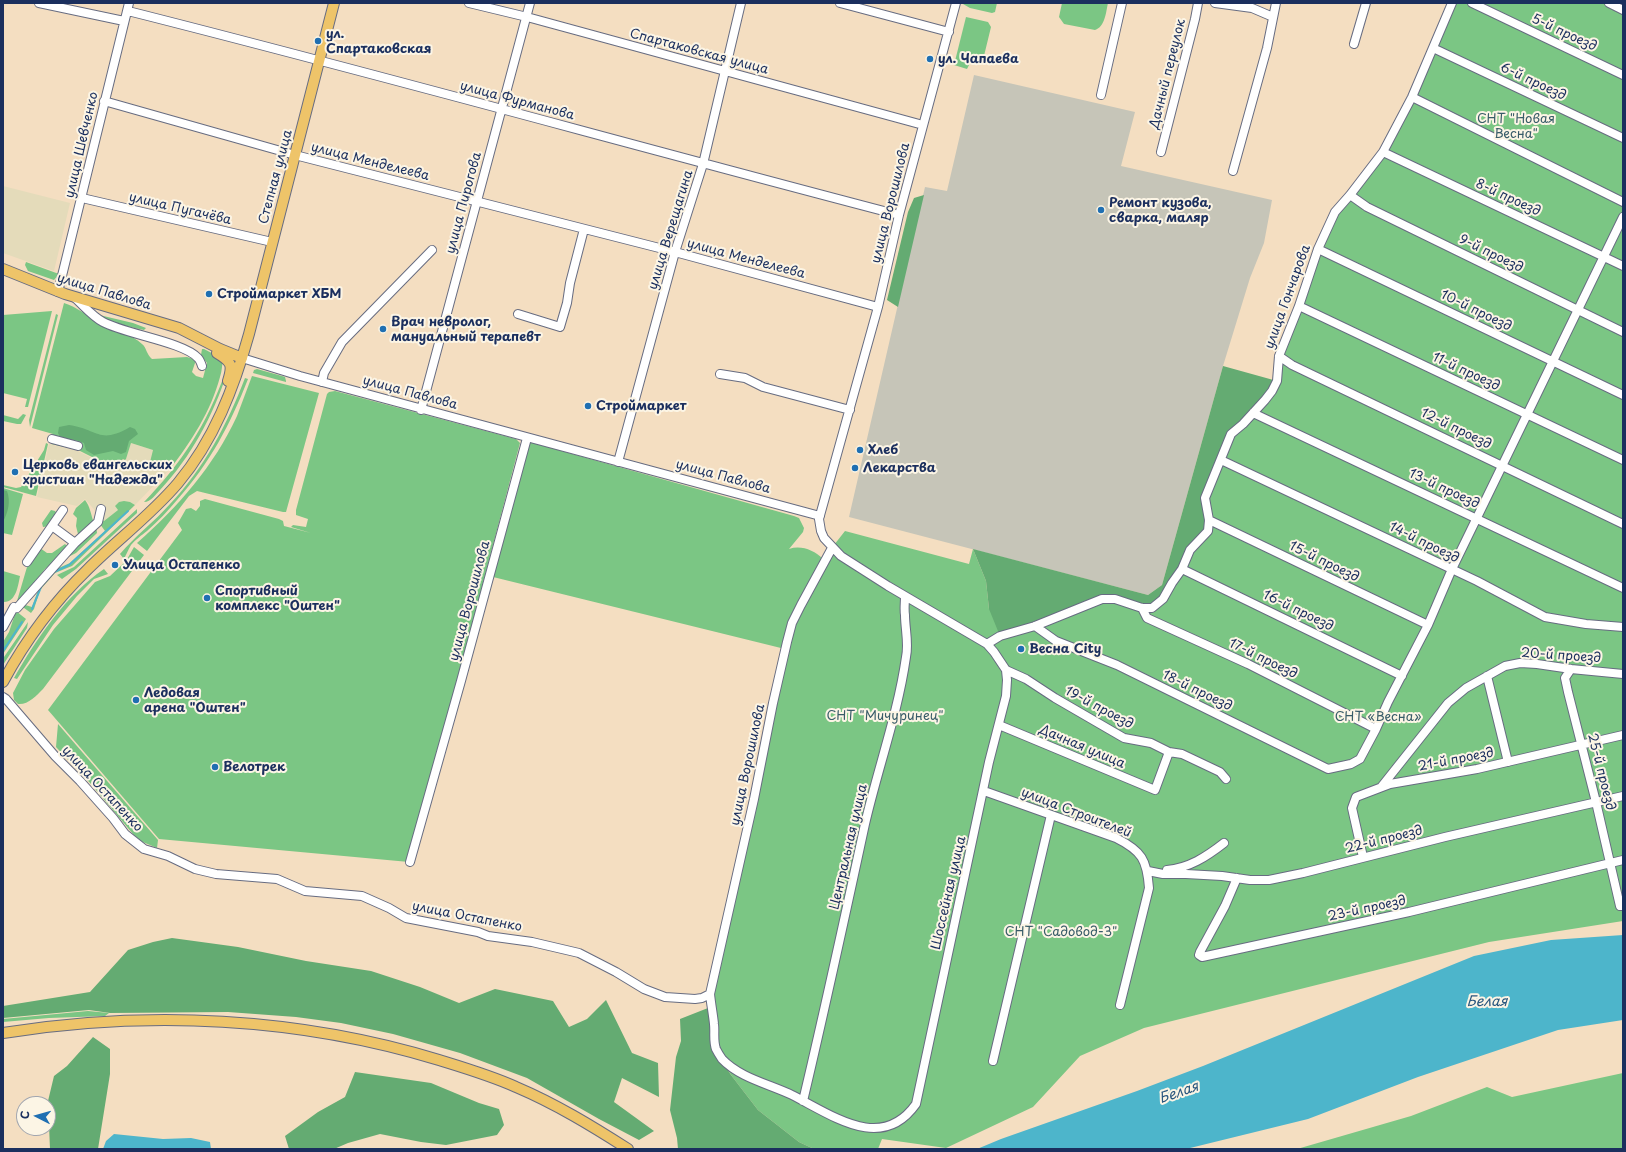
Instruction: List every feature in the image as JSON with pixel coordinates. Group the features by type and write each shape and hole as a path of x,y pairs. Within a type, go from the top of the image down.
{"main road":[{"name":"Степная улица","path":"220,417 231,392 242,358 334,3"},
{"name":"улица Павлова","path":"3,269 75,298 191,333 220,349 242,358"},
{"path":"3,682 31,636 65,593 87,569 154,508 178,483 200,451 220,417 226,385 231,370 230,362 168,325"},
{"path":"3,1033 39,1028 143,1020 232,1022 288,1027 348,1036 411,1052 472,1070 516,1087 574,1115 628,1149"},
{"path":"3,1028 39,1028"},
{"path":"3,1037 39,1028"}],"street":[{"path":"39,3 124,21"},
{"name":"Спартаковская улица","path":"469,3 527,17 724,72 923,125"},
{"name":"улица Пирогова","path":"422,410 530,3"},
{"name":"улица Верещагина","path":"618,462 675,252 703,164 741,3"},
{"path":"840,3 949,32"},
{"name":"улица Ворошилова","path":"820,516 878,307 899,215 956,3"},
{"path":"1101,95 1122,3"},
{"name":"Дачный переулок","path":"1161,152 1198,3"},
{"path":"1215,3 1252,8 1273,17"},
{"path":"1232,171 1267,48 1276,3"},
{"path":"1354,44 1366,3"},
{"name":"улица Гончарова","path":"1209,520 1205,498 1212,478 1231,434 1253,413 1272,391 1277,381 1279,356 1299,306 1318,249 1335,212 1383,152 1412,97 1452,3"},
{"name":"5-й проезд","path":"1472,3 1623,75"},
{"path":"1608,3 1623,10"},
{"name":"улица Шевченко","path":"58,292 82,198 104,101 124,21 129,7"},
{"name":"улица Фурманова","path":"129,7 703,164 899,215"},
{"name":"6-й проезд","path":"1433,48 1623,138"},
{"path":"1412,97 1623,202"},
{"name":"улица Менделеева","path":"104,101 295,155 675,252 878,307"},
{"name":"8-й проезд","path":"1383,152 1623,266"},
{"name":"9-й проезд","path":"1350,195 1367,207 1623,332"},
{"name":"улица Пугачёва","path":"82,198 272,242"},
{"path":"1376,729 1388,702 1428,625 1452,569 1623,217"},
{"path":"518,314 560,327 584,229"},
{"name":"10-й проезд","path":"1318,249 1623,395"},
{"name":"улица Пирогова","path":"322,382 324,372 342,342 432,250"},
{"path":"75,298 93,316 104,322 121,330 188,351 198,358 202,366"},
{"name":"11-й проезд","path":"1299,306 1623,460"},
{"name":"12-й проезд","path":"1279,356 1292,365 1623,524"},
{"name":"улица Павлова","path":"242,358 277,370 422,410 820,516"},
{"path":"720,374 745,378 763,387 850,410"},
{"name":"13-й проезд","path":"1253,413 1623,588"},
{"name":"улица Ворошилова","path":"410,862 527,438"},
{"path":"52,439 78,446"},
{"name":"14-й проезд","path":"1221,460 1452,569 1545,617 1586,624 1623,627"},
{"path":"3,627 16,607 75,543 98,522 101,509"},
{"path":"27,562 63,510"},
{"path":"820,516 821,531 832,548 841,556 905,597 987,644 1006,670"},
{"path":"987,644 1000,636 1035,626 1102,599 1115,599 1142,608 1152,608 1163,599 1182,569 1190,550 1208,531 1209,520"},
{"name":"15-й проезд","path":"1209,520 1428,625"},
{"path":"52,526 75,543"},
{"name":"улица Ворошилова","path":"832,548 792,623 773,703 754,799 710,994 716,1048 722,1059 755,1080 803,1101 834,1123 850,1132"},
{"name":"16-й проезд","path":"1182,569 1402,676"},
{"name":"Центральная улица","path":"803,1101 840,943 868,812 892,722 907,656 907,639 904,615 905,597"},
{"name":"17-й проезд","path":"1142,608 1147,618 1248,664 1376,729"},
{"name":"18-й проезд","path":"1035,626 1056,641 1117,665 1328,769 1352,764 1360,759 1376,729"},
{"name":"20-й проезд","path":"1381,787 1396,771 1448,703 1466,688 1505,666 1520,663 1537,664 1623,674"},
{"name":"25-й проезд","path":"1571,669 1565,678 1621,906"},
{"name":"Шоссейная улица","path":"892,1134 901,1127 911,1114 916,1104 948,952 1006,696 1006,670"},
{"name":"19-й проезд","path":"1006,670 1026,678 1054,698 1124,738 1151,743 1169,752 1182,754 1192,758 1220,772 1226,779"},
{"path":"1487,676 1508,762"},
{"name":"улица Остапенко","path":"3,697 55,756 109,813 125,834 144,849 168,856 195,869 216,874 277,879 304,891 362,896 389,908 406,918 478,932 488,936 556,947 579,953 616,972 644,989 665,997 695,999 702,998 710,994"},
{"name":"Дачная улица","path":"999,725 1155,790 1169,752"},
{"name":"21-й проезд","path":"1363,857 1352,808 1356,797 1390,784 1477,769 1623,735"},
{"name":"улица Строителей","path":"984,791 1116,838 1130,845 1144,859 1148,871"},
{"name":"22-й проезд","path":"1148,871 1163,874 1186,874 1250,880 1269,880 1623,796"},
{"path":"993,1061 1051,815"},
{"path":"1120,1005 1145,908 1149,888 1148,871 1177,869 1187,866 1198,861 1224,843"},
{"name":"23-й проезд","path":"1237,878 1225,906 1200,952 1199,955 1202,957 1409,912 1623,860"}],"shaded area":[{"path":"974,75 1135,112 1121,166 1272,200 1264,243 1250,278 1223,366 1162,585 1148,595 849,517 925,187 947,191"},
{"path":"3,186 70,203 54,271 3,253"},
{"path":"131,443 153,450 150,462 170,469 135,505 130,502 119,502 115,506 118,510 104,521 85,499 77,506 37,497 49,444 78,451 112,469 123,459 126,459"}],"green space":[{"path":"997,3 995,12 992,13 970,8 963,4"},
{"path":"1062,3 1108,3 1103,23 1095,30 1064,24 1059,17"},
{"path":"1452,3 1623,3 1623,921 1489,942 1144,1028 1080,1056 1033,1107 946,1148 882,1139 878,1149 814,1149 799,1142 758,1110 731,1075 716,1048 711,1007 785,649 489,576 526,441 794,516 799,518 804,528 803,532 789,549 807,549 816,553 823,559 845,531 969,564 973,549 986,581 989,609 1102,599 1152,608 1206,508 1231,434 1272,391 1279,356 1335,212 1383,152"},
{"path":"966,17 988,22 991,27 983,60 981,62 971,61 967,69 954,65"},
{"path":"924,195 898,307 887,300 908,212 914,198"},
{"path":"26,262 59,274 54,280 28,271 25,265"},
{"path":"64,303 138,341 144,346 152,359 187,357 196,360 192,372 196,376 203,378 207,363 201,355 202,349 223,359 216,390 206,414 193,437 170,469 150,462 153,450 131,443 126,459 123,459 112,469 108,465 78,450 51,444 53,434 32,428"},
{"path":"52,311 28,407 25,407 27,399 3,393 3,315"},
{"path":"56,314 58,315 30,427 29,420"},
{"path":"95,314 133,323 146,328 144,330 112,323"},
{"path":"1223,366 1277,381 1231,434 1205,498 1209,520 1200,540 1182,569 1152,608 1115,599 1000,636 989,609 986,581 973,549 1148,595 1162,585"},
{"path":"257,369 285,377 286,382 253,373 254,370"},
{"path":"225,373 227,373 215,405 191,450 182,464 155,496 149,501 144,502 170,473 192,442 210,409"},
{"path":"252,376 319,393 286,512 197,491 189,496 147,551 137,543 181,500 206,469 228,434 237,416"},
{"path":"245,378 248,379 234,412 209,458 189,486 170,508 131,545 124,559 120,554 158,517 194,476 214,445"},
{"path":"335,391 516,439 520,443 409,862 159,839 48,710 182,530 178,523 186,509 191,508 196,511 200,506 200,501 205,499 279,519 283,521 284,526 311,533 291,527 293,525 306,527 308,519 296,515 296,510 327,394"},
{"path":"23,414 26,415 21,424 3,421 3,415 18,419"},
{"path":"69,425 105,435 111,435 130,427 135,429 138,434 129,441 126,452 121,454 113,451 94,455 86,450 84,443 76,440 61,439 58,433 59,427"},
{"path":"46,443 48,444 36,496 3,487 3,485 16,488 21,487 44,450"},
{"path":"3,488 23,494 12,535 3,533"},
{"path":"3,490 7,491 9,503 8,511 3,522"},
{"path":"85,500 94,523 82,534 78,534 76,526 77,518 73,514 76,508"},
{"path":"124,501 135,505 72,566 55,573 40,590 34,609 31,613 20,605 22,604 32,607 39,588 54,570 70,563 105,531 100,524 102,519 104,521 118,510 115,506 119,502"},
{"path":"137,509 137,513 76,569 62,579 57,575 74,567"},
{"path":"51,510 55,511 57,514 50,526 43,527 42,523"},
{"path":"96,525 97,533 76,553 64,559"},
{"path":"65,544 68,547 61,556 45,569 19,602 17,601 27,567 40,548 47,553 52,553"},
{"path":"134,547 144,555 43,689 28,702 18,704 14,700 13,693 25,670 54,629 95,582 110,576 126,561"},
{"path":"104,569 108,574 94,579 77,596 53,625 17,679 14,678 32,648 53,618 77,591"},
{"path":"3,571 20,576 14,597 7,602 3,602"},
{"path":"16,611 26,619 3,654 3,642 9,632"},
{"path":"28,622 27,628 3,665 4,657"},
{"path":"58,724 158,840 157,848 138,840 91,784 56,747"},
{"path":"172,938 238,947 306,961 371,971 420,987 459,1003 495,989 553,1001 569,1027 587,1019 606,1000 632,1053 658,1063 659,1097 622,1078 614,1102 654,1131 639,1140 527,1078 460,1053 393,1034 341,1023 296,1017 228,1012 110,1013 89,1010 3,1018 3,1006 90,992 128,950"},
{"path":"708,1008 712,1045 731,1075 758,1110 799,1142 814,1149 678,1149 677,1138 670,1110 676,1057 681,1041 680,1019"},
{"path":"88,1011 109,1013 105,1016 49,1018 3,1022 3,1019"},
{"path":"93,1037 110,1049 110,1074 98,1149 50,1149 49,1136 56,1136 56,1096 49,1096 54,1076 67,1066"},
{"path":"355,1072 431,1083 479,1103 499,1109 504,1125 497,1135 446,1145 380,1134 348,1143 334,1149 289,1149 285,1136 318,1112 345,1097"},
{"path":"1623,1073 1623,1149 1297,1149 1411,1116 1487,1087 1512,1097"}],"water":[{"name":"Белая","path":"1623,935 1623,1020 1558,1030 1418,1077 1308,1119 1186,1149 977,1149 1203,1066 1474,956 1551,940"},
{"path":"114,1134 163,1139 191,1138 210,1142 211,1149 103,1149 106,1141"}],"waterway":[{"path":"54,572 69,565 128,511"},
{"path":"32,609 41,587"},
{"path":"3,651 22,622"}],"place":[{"name":"ул. Спартаковская","path":"318,41"},
{"name":"ул. Чапаева","path":"930,59"},
{"name":"Ремонт кузова, сварка, маляр","path":"1101,210"},
{"name":"Строймаркет ХБМ","path":"209,294"},
{"name":"Врач невролог, мануальный терапевт","path":"383,329"},
{"name":"Строймаркет","path":"588,406"},
{"name":"Хлеб","path":"860,450"},
{"name":"Лекарства","path":"855,468"},
{"name":"Церковь евангельских христиан \"Надежда\"","path":"15,472"},
{"name":"Улица Остапенко","path":"115,565"},
{"name":"Спортивный комплекс \"Оштен\"","path":"207,598"},
{"name":"Весна City","path":"1021,649"},
{"name":"Ледовая арена \"Оштен\"","path":"136,700"},
{"name":"Велотрек","path":"215,767"}],"park label":[{"name":"СНТ \"Новая Весна\"","path":"1516,126"},
{"name":"СНТ \"Мичуринец\"","path":"885,716"},
{"name":"СНТ «Весна»","path":"1378,717"},
{"name":"СНТ \"Садовод-3\"","path":"1061,932"}]}
